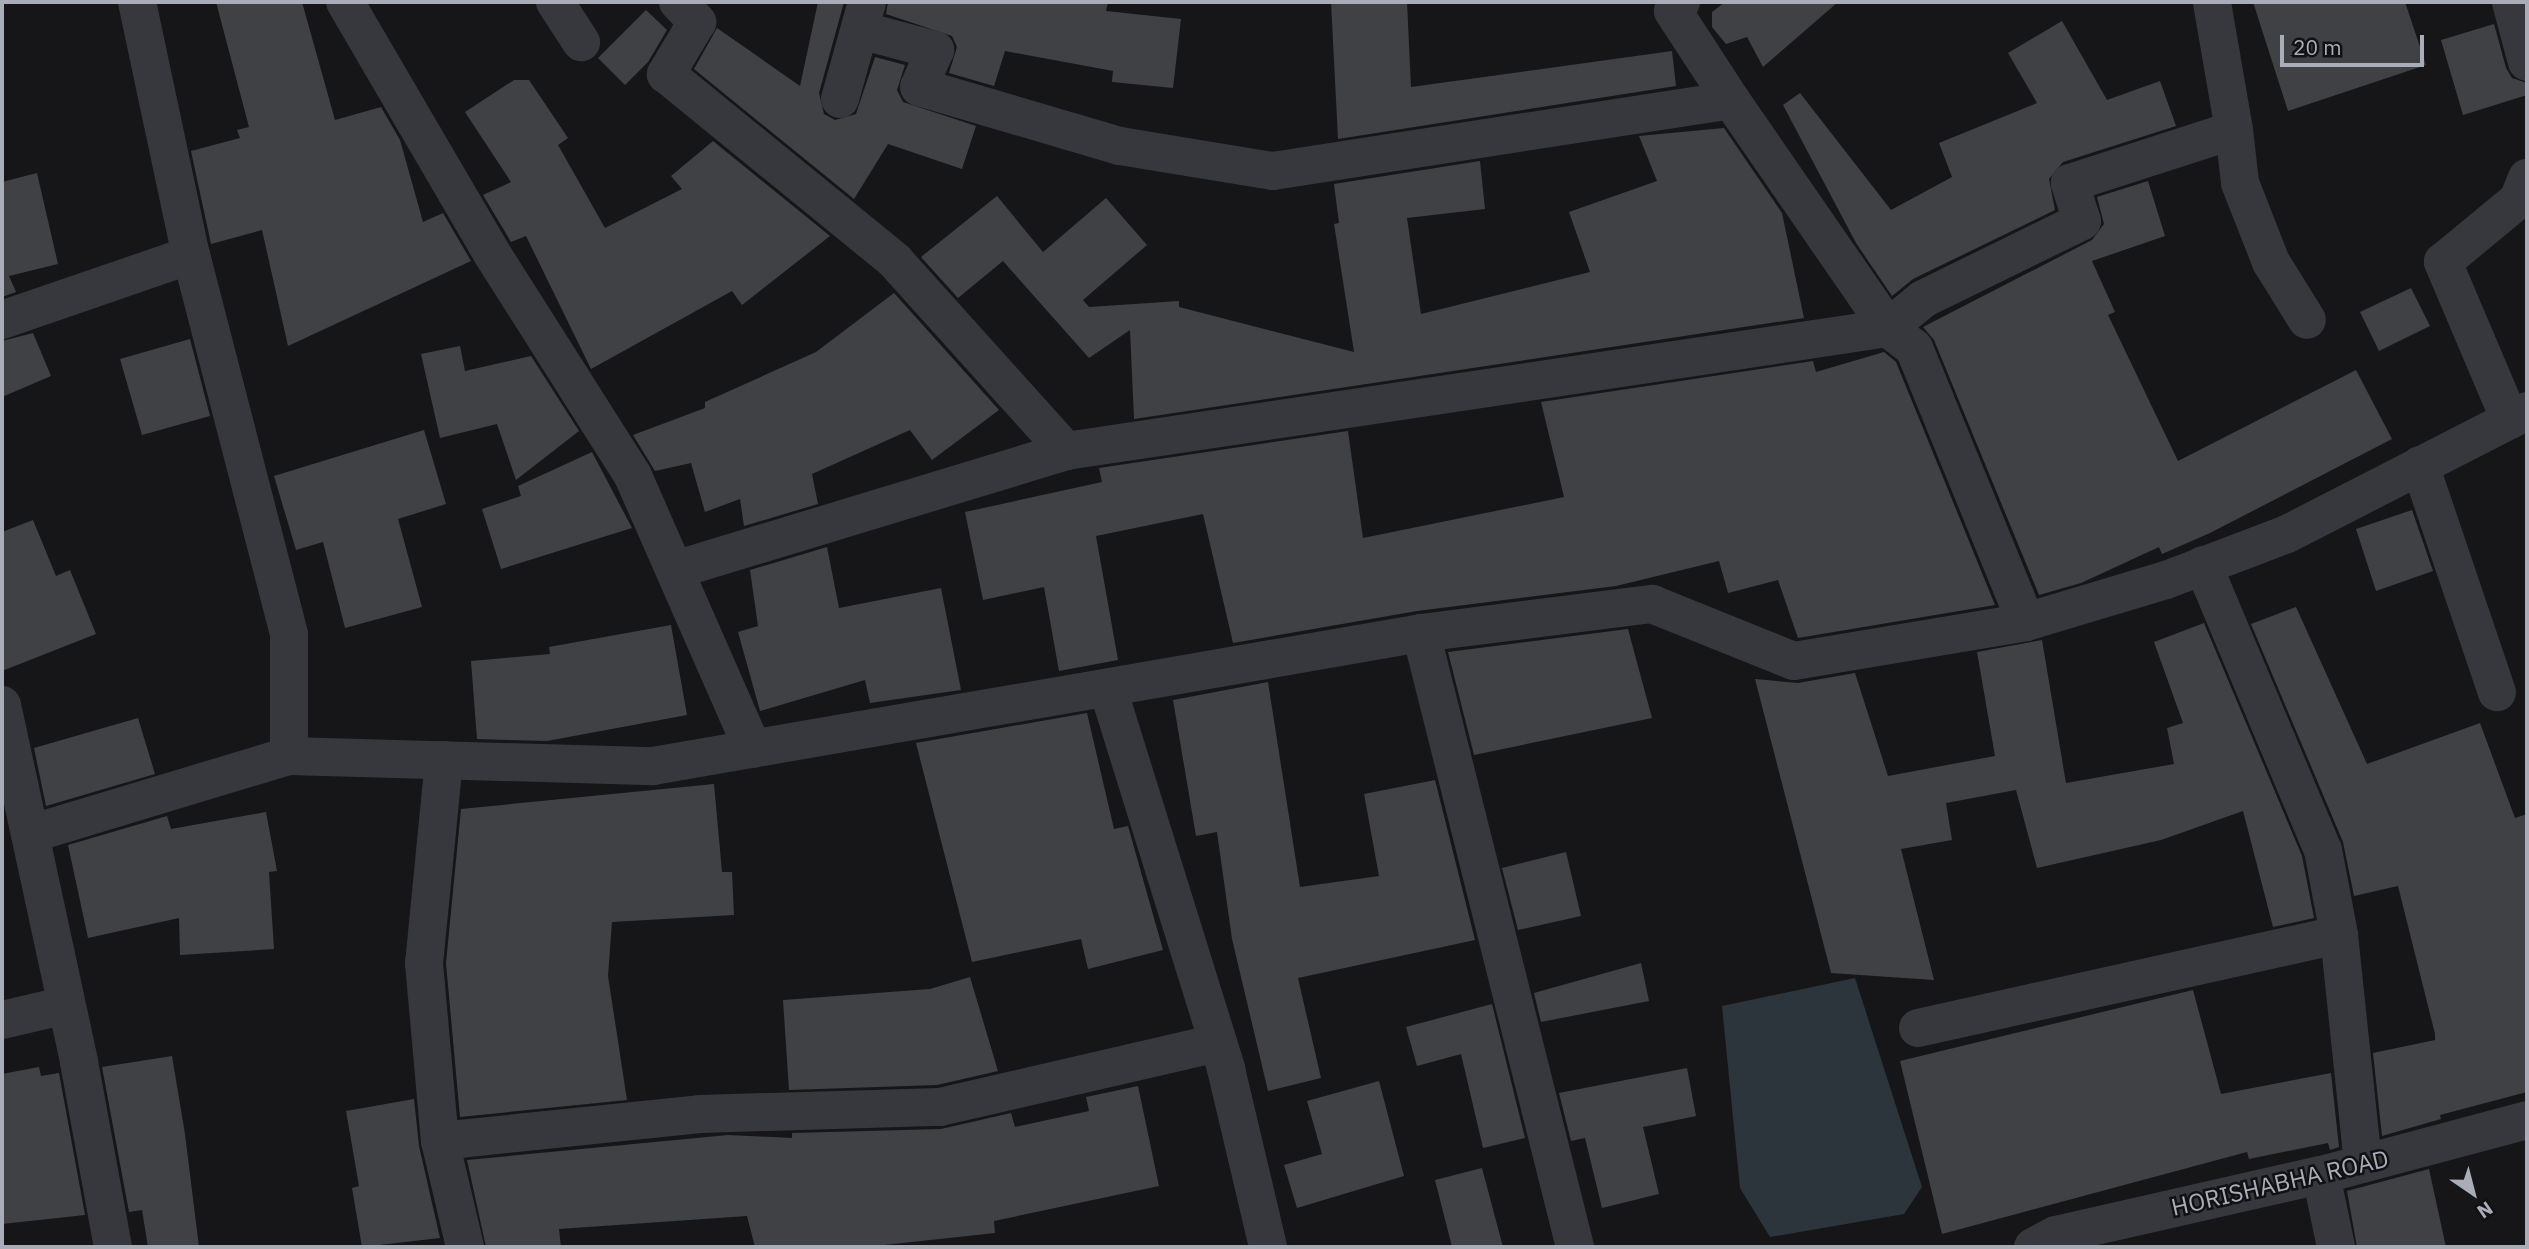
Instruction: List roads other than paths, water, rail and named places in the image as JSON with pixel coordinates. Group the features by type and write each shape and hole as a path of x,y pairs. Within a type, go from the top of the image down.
{"street":[{"path":"137,2 191,256 289,635 289,756"},
{"path":"345,2 491,253 633,476 753,749"},
{"path":"555,2 581,42"},
{"path":"678,2 697,22 666,74 895,261 1066,451"},
{"path":"1681,2 1673,11 1731,100 1888,328 1914,348 2026,622"},
{"path":"2212,2 2234,130 2240,183 2271,262 2307,320"},
{"path":"2511,2 2527,62"},
{"path":"840,99 864,16 935,50 919,87 1120,146 1273,171 1731,100"},
{"path":"675,570 1066,451 1888,328 1923,299 2082,221 2070,183 2234,130"},
{"path":"30,834 289,756 653,766 1421,633 1652,604 1794,661 2026,622 2203,565 2287,534 2519,416 2443,262 2518,200 2527,178"},
{"path":"2,320 191,256"},
{"path":"2420,465 2497,692"},
{"path":"2203,565 2323,850 2339,935 2363,1164"},
{"path":"1421,633 1575,1247"},
{"path":"1108,688 1217,1043 1268,1247"},
{"path":"2,705 66,1005 113,1247"},
{"path":"444,761 424,963 440,1141 466,1247"},
{"path":"1918,1028 2339,935"},
{"path":"2,1020 66,1005"},
{"path":"440,1141 700,1114 940,1107 1217,1043"},
{"name":"HORISHABHA ROAD","path":"2049,1243 2527,1120"},
{"path":"2320,1175 2336,1247"}]}
